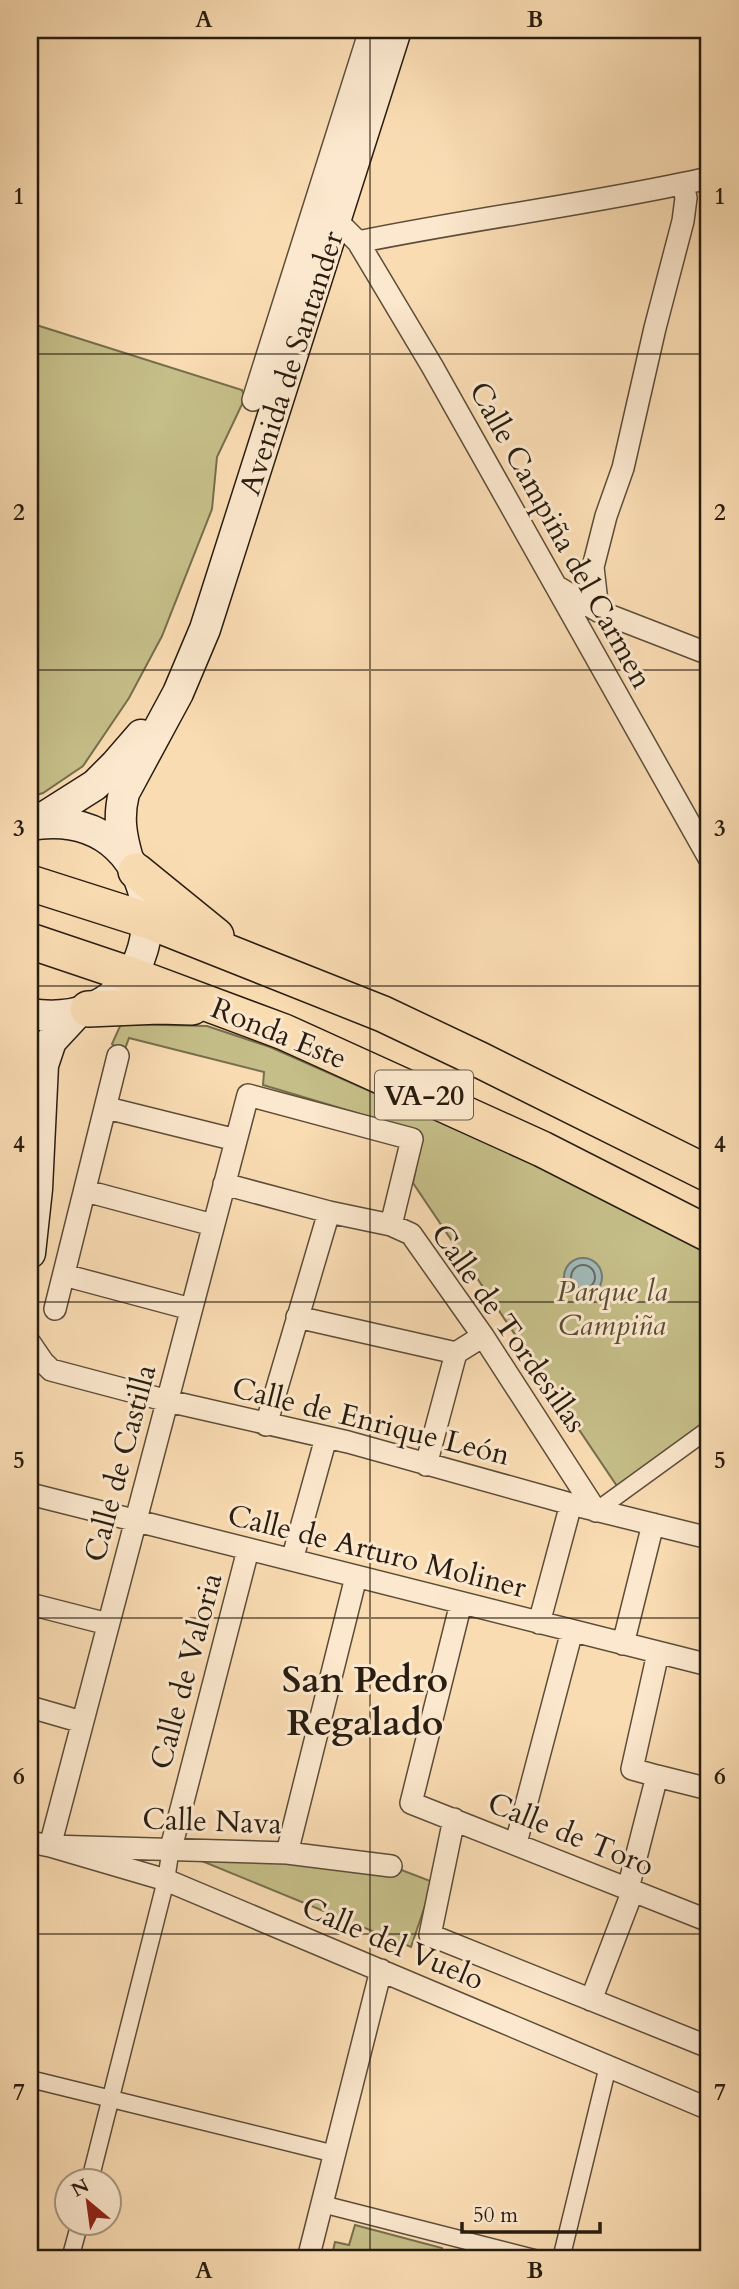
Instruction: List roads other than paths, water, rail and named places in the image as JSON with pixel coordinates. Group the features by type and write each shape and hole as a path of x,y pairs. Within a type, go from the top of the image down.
{"highway":[{"path":"132,865 243,957"},
{"name":"Ronda Este","path":"30,883 149,921 383,1014 480,1059 709,1174"},
{"name":"Ronda Este","path":"30,942 131,975 284,1032 542,1149 709,1234"},
{"path":"82,1011 159,1006 219,1009"}],"main road":[{"name":"Avenida de Santander","path":"149,921 146,898 120,829 124,793 178,693 205,629 337,220 335,183 396,30"},
{"name":"Avenida de Santander","path":"31,825 95,785 116,765 178,693"},
{"path":"31,825 59,822 76,825 99,835 132,865"},
{"path":"30,1253 37,1189 43,1065 51,1041 82,1011 117,991 131,975 145,947 149,921"},
{"path":"30,1014 49,1016 82,1011"}],"street":[{"name":"Avenida de Santander","path":"253,400 335,183 370,30"},
{"path":"358,242 448,223 709,178"},
{"name":"Calle Campiña del Carmen","path":"598,611 593,567 606,516 623,468 683,221 686,198 682,184"},
{"name":"Calle Campiña del Carmen","path":"337,220 358,242 432,366 709,858"},
{"path":"555,584 598,611 709,654"},
{"path":"55,1309 118,1056"},
{"name":"Calle de Castilla","path":"40,1844 82,1722 247,1095 412,1139 390,1225"},
{"path":"107,1108 236,1140"},
{"name":"Calle de Tordesillas","path":"224,1184 390,1225 411,1234 483,1336 596,1510"},
{"path":"86,1191 214,1225"},
{"path":"266,1424 329,1212"},
{"path":"64,1275 191,1309"},
{"path":"297,1317 456,1353"},
{"path":"426,1465 456,1353 483,1336"},
{"name":"Calle de Enrique León","path":"30,1343 51,1370 168,1401 348,1442 571,1504 709,1538"},
{"path":"596,1510 709,1429"},
{"path":"292,1560 326,1438"},
{"name":"Calle de Arturo Moliner","path":"30,1494 709,1665"},
{"path":"539,1623 571,1504"},
{"path":"623,1644 653,1524"},
{"name":"Calle de Valoria","path":"171,1848 248,1550"},
{"path":"287,1853 356,1577"},
{"name":"Calle de Toro","path":"461,1603 411,1803 709,1920"},
{"path":"30,1604 108,1624"},
{"path":"516,1843 572,1631"},
{"path":"658,1653 632,1769 709,1789"},
{"path":"30,1707 82,1722"},
{"path":"591,2000 631,1898 630,1889 657,1776"},
{"name":"Calle del Vuelo","path":"454,1819 430,1935 709,2047"},
{"name":"Calle Nava","path":"40,1844 287,1853 391,1867"},
{"name":"Calle del Vuelo","path":"40,1844 166,1880 709,2109"},
{"path":"94,2166 166,1880 171,1848"},
{"path":"308,2259 382,1970"},
{"path":"561,2259 608,2066"},
{"path":"30,2078 335,2154"},
{"path":"322,2204 538,2259"},
{"path":"70,2259 76,2236"}],"water":[{"path":"583,1258 596,1264 602,1277 596,1290 583,1296 570,1290 564,1277 570,1264"}],"district":[{"name":"San Pedro Regalado","path":"365,1700"}],"park label":[{"name":"Parque la Campiña","path":"612,1308"}]}
